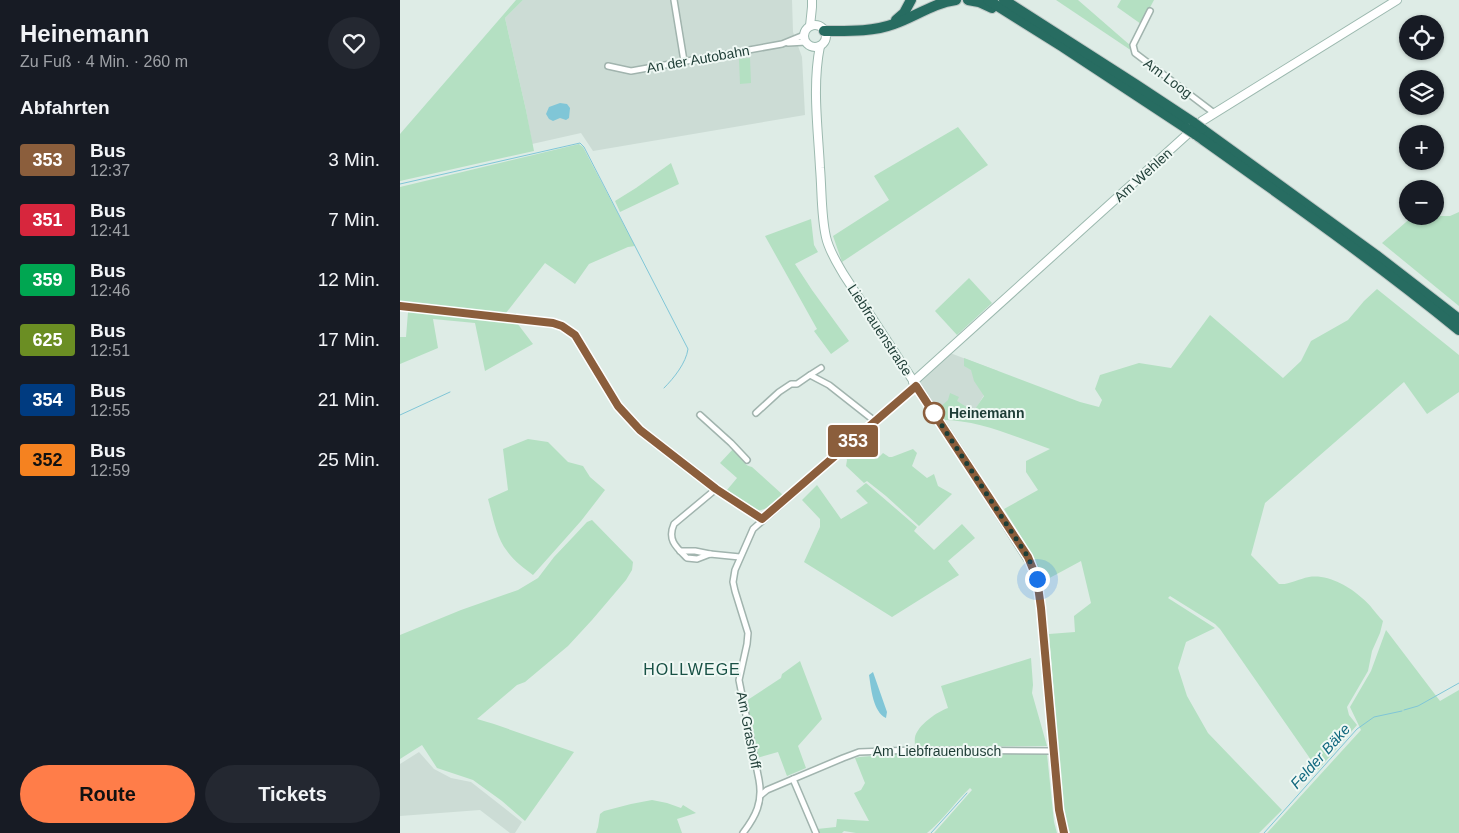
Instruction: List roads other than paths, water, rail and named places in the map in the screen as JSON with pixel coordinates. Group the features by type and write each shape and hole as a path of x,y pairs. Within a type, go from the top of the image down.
{"highway":[{"path":"884,27 904,13 911,0"},
{"path":"822,35 896,24 942,2 956,0"},
{"path":"968,0 988,6 1020,25 1031,26"},
{"path":"988,0 1194,129 1376,255 1459,320"},
{"path":"1004,0 1135,84 1459,330"}],"street":[{"path":"674,0 684,61"},
{"name":"Am Wehlen","path":"915,384 1202,121 1397,0"},
{"name":"Liebfrauenstraße","path":"810,26 812,4"},
{"name":"Liebfrauenstraße","path":"812,4 822,35 816,66 817,115 826,239 832,255 844,275 1033,567 1040,601 1060,819 1064,833"},
{"name":"Am Loog","path":"1150,11 1133,45 1135,53 1214,113"},
{"path":"810,26 822,35 807,41 807,29 810,26"},
{"name":"An der Autobahn","path":"608,66 631,71 807,41"},
{"name":"Liebfrauenstraße","path":"807,41 816,66"},
{"path":"400,306 553,323 568,329 575,335 618,406 640,430 716,489 762,519"},
{"path":"756,413 779,392 791,384 797,384 820,368"},
{"path":"810,374 829,385 876,422"},
{"name":"Am Grashoff","path":"761,795 739,680 748,639 747,628 733,582 735,570 753,529 762,519 876,422 915,384"},
{"path":"700,415 732,443 747,460"},
{"path":"716,489 674,524 671,532 672,539 680,552 693,560 710,554 740,557"},
{"name":"Am Liebfrauenbusch","path":"761,795 767,790 864,751 1054,751"},
{"path":"793,779 816,833"},
{"path":"760,786 767,790"},
{"path":"743,833 753,817 761,795"}],"water":[{"path":"560,103 567,104 570,108 569,118 566,120 560,118 553,121 549,119 546,114 549,107"},
{"path":"873,672 887,712 886,718 878,711 873,699 869,675"}],"waterway":[{"path":"400,184 580,143 584,147 688,349 685,360 679,370 664,388"},
{"path":"400,415 450,392"},
{"name":"Felder Bäke","path":"1404,710 1418,706 1459,683"},
{"name":"Felder Bäke","path":"1264,833 1357,729 1374,717 1402,711"},
{"path":"931,833 967,793"}],"place":[{"name":"Heinemann","path":"934,413"}],"district":[{"name":"HOLLWEGE","path":"692,669"}]}
